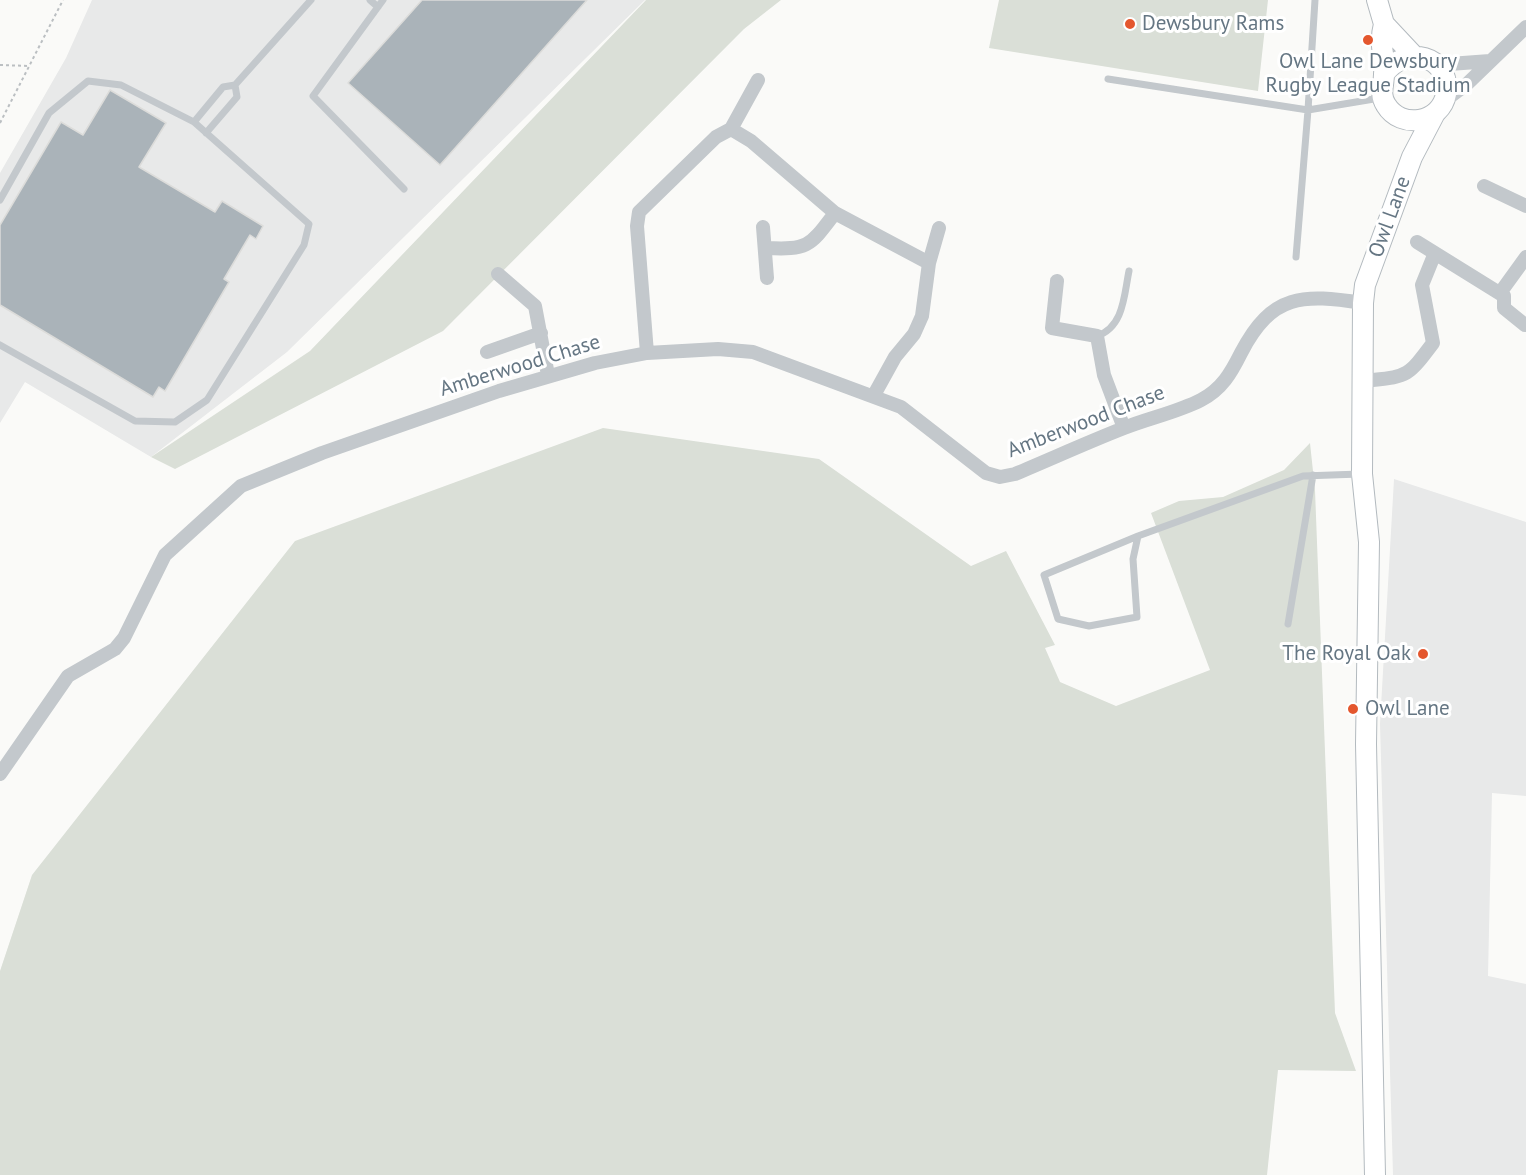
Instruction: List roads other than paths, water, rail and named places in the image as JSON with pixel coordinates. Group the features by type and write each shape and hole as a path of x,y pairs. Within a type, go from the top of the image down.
{"main road":[{"path":"1377,0 1384,24 1414,56"},
{"path":"1384,24 1380,41 1384,74 1381,85 1383,97 1393,113 1406,120 1423,120 1439,107 1446,88 1444,77 1436,65 1421,56 1414,56 1400,59 1384,74"},
{"name":"Owl Lane","path":"1375,1175 1366,744 1369,542 1362,474 1363,303 1365,285 1412,157 1439,107"},
{"name":"Owl Lane","path":"1406,120 1407,142 1412,157"}],"street":[{"path":"1439,107 1512,44 1526,27"},
{"path":"1436,65 1490,61"},
{"path":"647,353 637,226 639,212 716,137 731,129 758,80"},
{"path":"731,129 751,141 835,213 929,263"},
{"path":"1484,186 1526,206"},
{"path":"766,248 792,249 812,243 835,213"},
{"path":"763,227 767,278"},
{"path":"874,395 884,375 914,334 922,316 929,263 939,228"},
{"path":"1417,242 1504,296 1504,308 1525,325"},
{"path":"1363,381 1401,376 1412,371 1433,343 1422,285 1435,253"},
{"path":"1500,293 1526,257"},
{"path":"498,274 535,306 548,375"},
{"path":"1057,281 1052,328 1097,336 1104,375 1124,428"},
{"name":"Amberwood Chase","path":"0,774 68,676 115,649 124,638 165,555 228,495 258,478 322,453 548,375 647,353 718,349 753,352 849,389 874,395 901,407 986,472 1000,477 1015,474 1124,428 1200,401 1218,390 1230,376 1251,335 1264,319 1281,306 1299,299 1318,297 1363,303"},
{"path":"487,352 541,333"}],"lane":[{"path":"194,122 223,87 235,85 311,0"},
{"path":"370,0 378,7"},
{"path":"383,0 313,96 404,189"},
{"path":"1296,257 1316,0"},
{"path":"1108,79 1308,110 1383,97"},
{"path":"0,200 49,113 88,81 121,85 194,122 309,224 304,245 207,400 175,422 135,421 0,345"},
{"path":"206,133 237,98 235,85"},
{"path":"1097,336 1107,333 1117,322 1128,271"},
{"path":"1138,536 1132,559 1137,617 1089,626 1058,619 1044,575 1138,536 1303,476 1362,474"},
{"path":"1288,624 1313,475"}],"place":[{"name":"Dewsbury Rams","path":"1130,24"},
{"name":"Owl Lane Dewsbury Rugby League Stadium","path":"1368,40"},
{"name":"The Royal Oak","path":"1423,654"},
{"name":"Owl Lane","path":"1353,709"}]}
